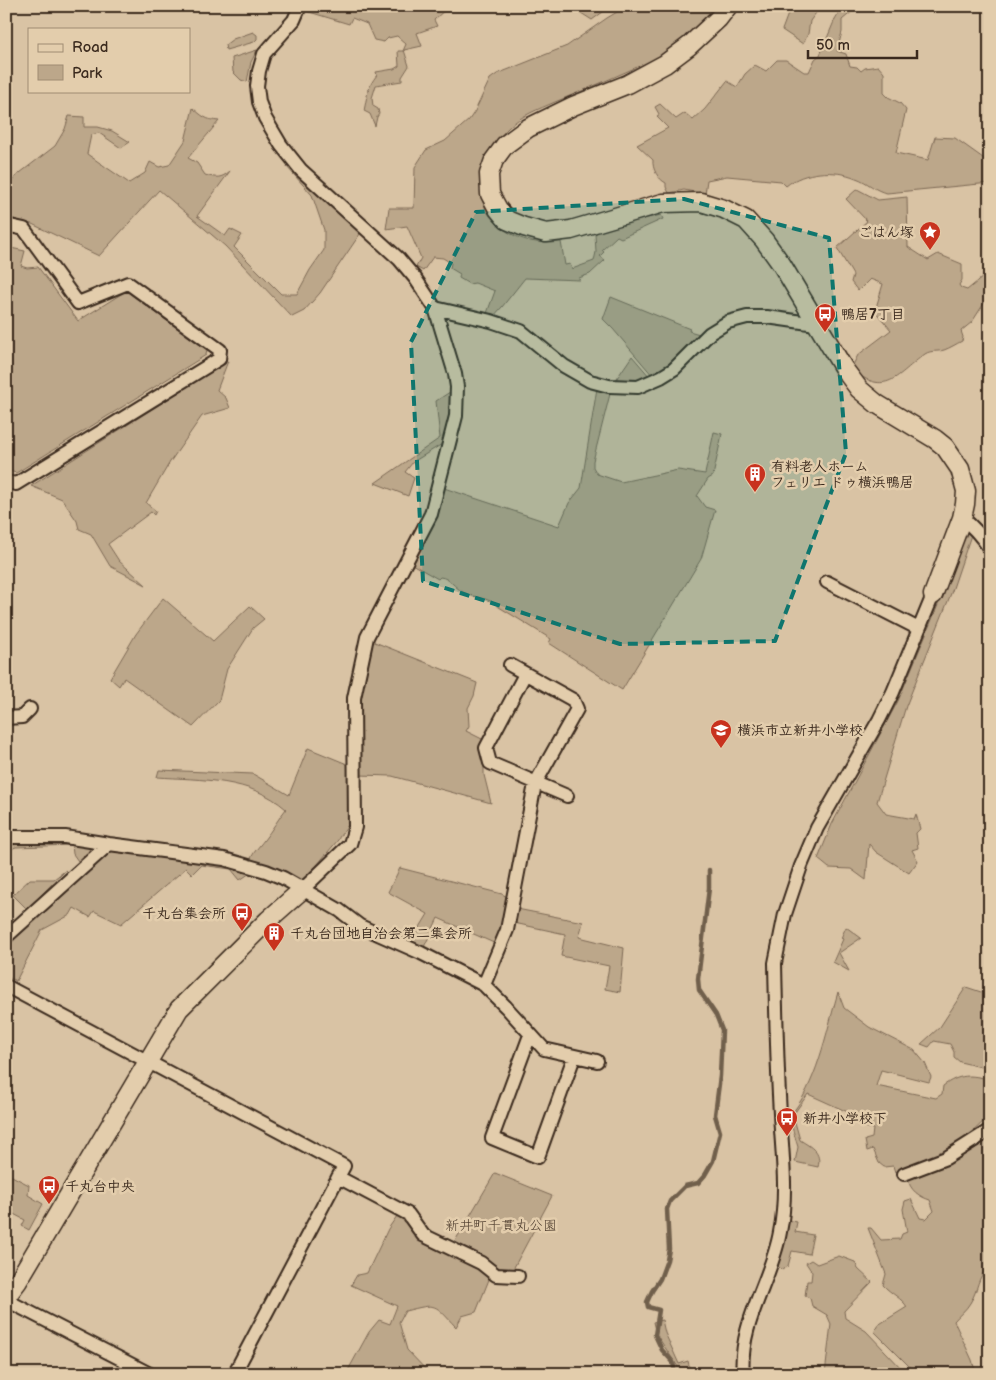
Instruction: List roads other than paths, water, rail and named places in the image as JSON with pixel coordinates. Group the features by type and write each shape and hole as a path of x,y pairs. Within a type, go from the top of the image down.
{"street":[{"path":"150,1374 6,1299 178,1009 268,920 303,890 350,844 355,827 354,698 367,637 431,514 456,416 456,374 435,308 399,258 301,170 281,145 265,118 258,94 259,71 264,54 294,20 300,6"},
{"path":"728,6 718,19 689,46 665,64 628,84 528,128 505,146 494,160 489,174 490,194 498,209 507,220 546,233 571,230 663,204 701,202 724,209 746,220 764,240 782,265 844,369 866,397 935,439 960,469 965,484 966,491 962,518 933,595 893,692 817,828 793,889 779,938 775,963 780,1114 784,1163 783,1208 780,1232 744,1346 743,1374"},
{"path":"6,225 24,229 78,303 128,283 220,350 219,359 16,484 6,482"},
{"path":"435,308 492,321 521,332 564,366 590,381 609,386 638,386 662,377 674,369 710,333 728,322 747,317 767,317 816,324"},
{"path":"962,518 972,526 990,550"},
{"path":"827,582 919,629"},
{"path":"484,985 507,930 535,784 577,709 574,700 510,665"},
{"path":"525,674 486,748 490,763 535,784 567,796"},
{"path":"6,718 22,717 30,708"},
{"path":"6,837 65,837 224,859 266,871 339,910 360,926 421,953 484,985 544,1050 597,1061"},
{"path":"6,937 109,844"},
{"path":"6,986 344,1166 234,1374"},
{"path":"530,1035 492,1138 538,1157 574,1057"},
{"path":"904,1174 946,1158 990,1130"},
{"path":"338,1177 408,1214 423,1236 442,1246 461,1252 496,1275 518,1276"}],"waterway":[{"path":"675,1374 673,1362 662,1350 655,1335 659,1310 648,1307 647,1302 660,1279 667,1260 669,1249 667,1209 670,1201 685,1186 698,1183 705,1175 713,1161 720,1132 715,1115 720,1076 722,1030 716,1015 699,990 698,979 709,888 709,870"}],"place":[{"name":"ごはん塚","path":"930,251"},
{"name":"鴨居7丁目","path":"825,333"},
{"name":"有料老人ホーム フェリエ ドゥ横浜鴨居","path":"755,493"},
{"name":"横浜市立新井小学校","path":"721,749"},
{"name":"千丸台集会所","path":"242,932"},
{"name":"千丸台団地自治会第二集会所","path":"274,952"},
{"name":"新井小学校下","path":"787,1137"},
{"name":"千丸台中央","path":"49,1205"}],"park label":[{"name":"新井町千貫丸公園","path":"501,1225"}]}
